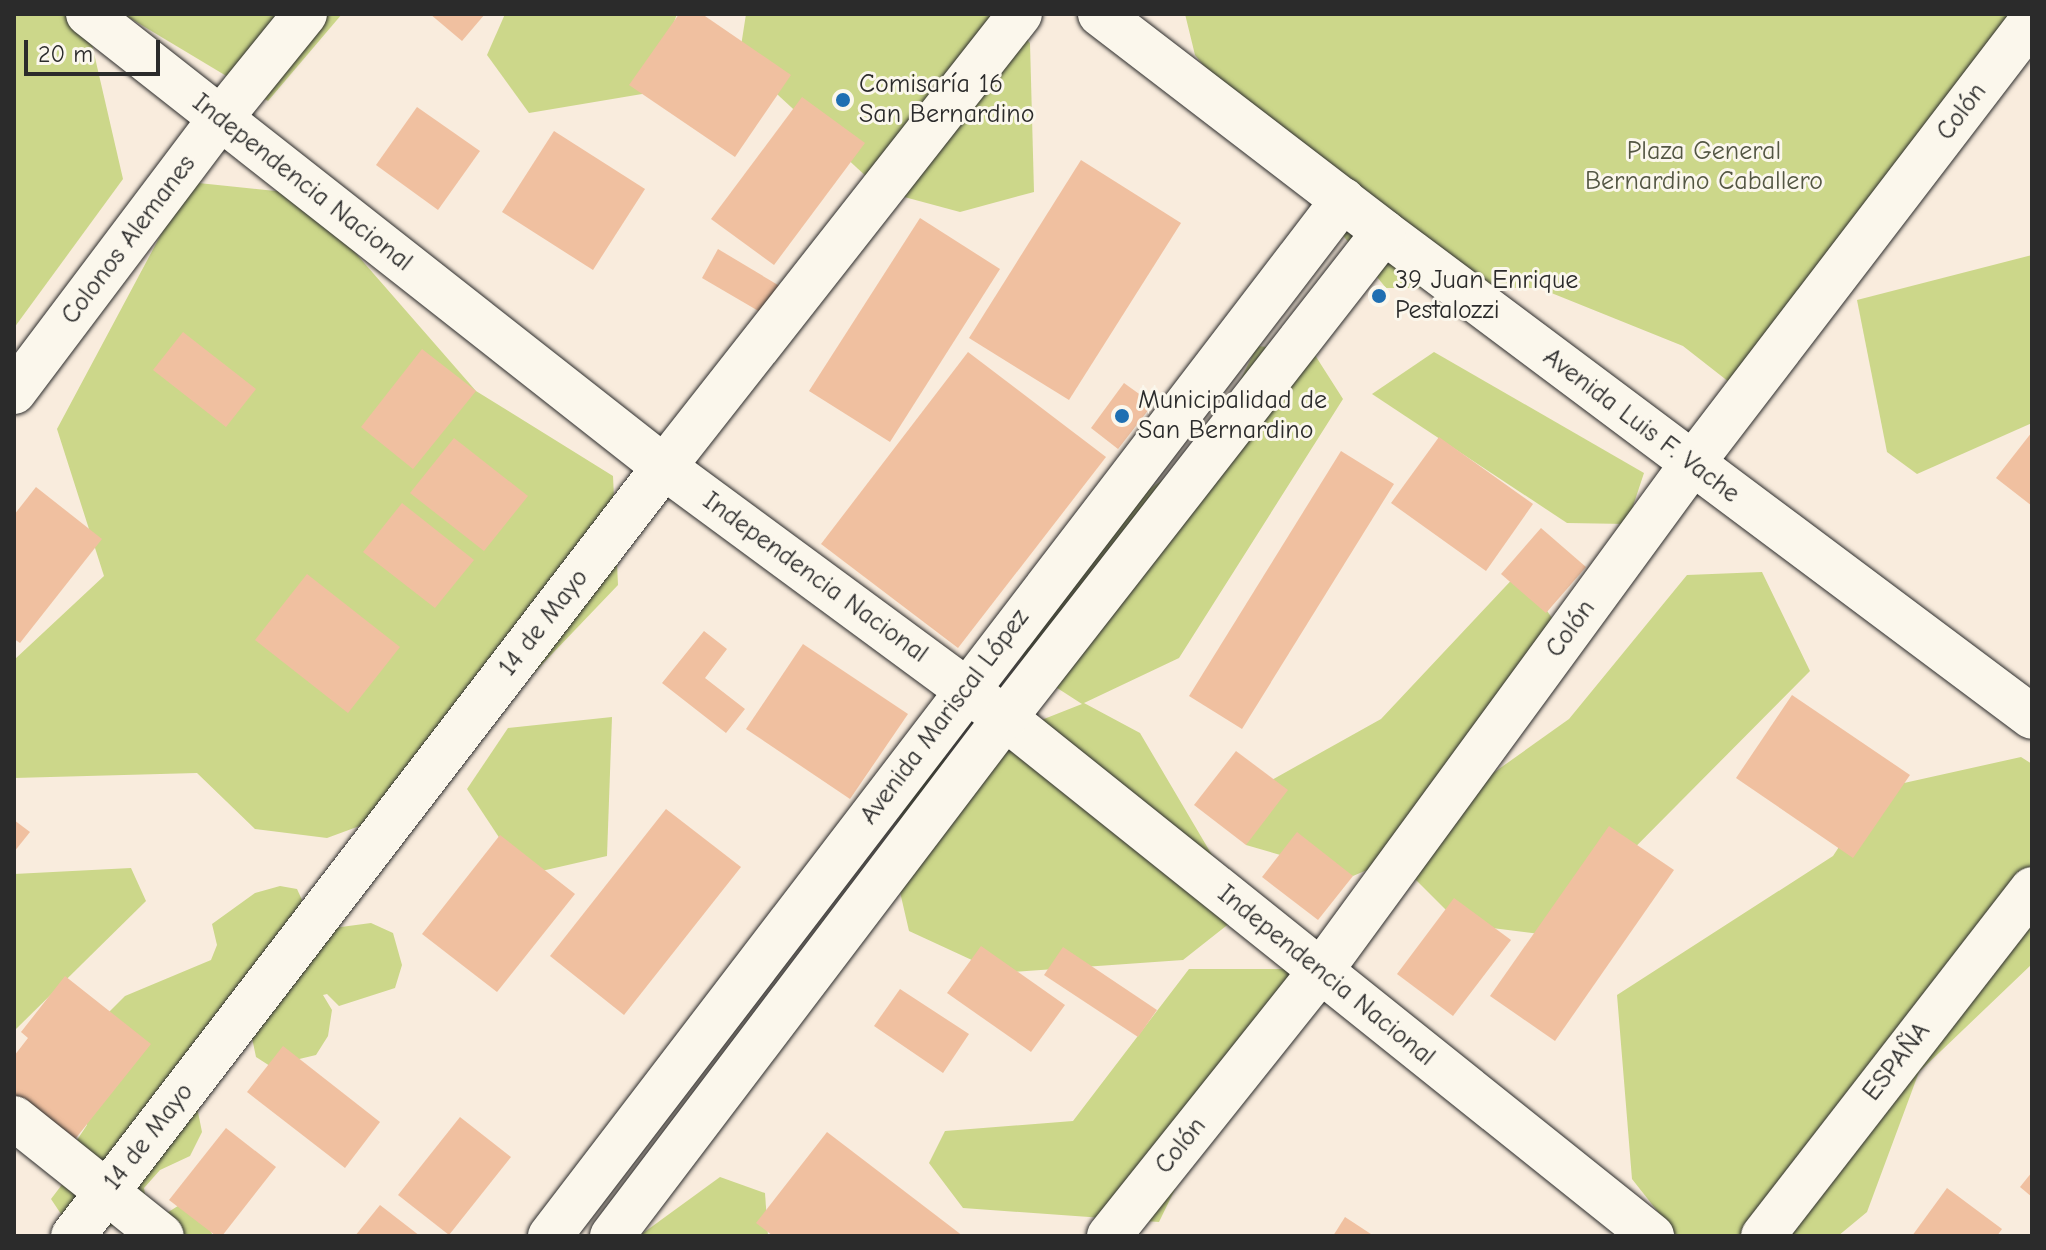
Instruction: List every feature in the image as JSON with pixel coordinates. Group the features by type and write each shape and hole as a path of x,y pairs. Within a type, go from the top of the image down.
{"street":[{"name":"Independencia Nacional","path":"88,14 664,467 1005,718 1652,1236"},
{"name":"Colonos Alemanes","path":"14,392 220,119 305,14"},
{"name":"14 de Mayo","path":"73,1236 664,467 1020,14"},
{"name":"Avenida Luis F. Vache","path":"1100,14 1384,232 2032,717"},
{"name":"Colón","path":"1109,1236 1320,972 1692,464 2032,20"},
{"name":"Avenida Mariscal López","path":"550,1236 1343,200"},
{"name":"Avenida Mariscal López","path":"612,1236 1005,718 1384,232"},
{"name":"ESPAÑA","path":"1763,1236 2032,889"},
{"path":"14,1118 162,1236"}],"green space":[{"path":"14,14 77,14 90,36 123,179 14,328"},
{"path":"123,14 342,14 268,101"},
{"path":"505,14 677,14 648,93 529,113 487,55"},
{"path":"746,14 1001,14 1030,43 1034,192 960,212 882,191 739,59"},
{"name":"Plaza General Bernardino Caballero","path":"1185,14 2024,14 1729,382 1683,346 1539,288 1386,288 1195,55"},
{"path":"189,182 304,194 476,391 613,476 618,585 403,810 327,838 255,829 197,773 14,778 14,660 104,576 57,429"},
{"path":"2032,255 2032,423 1917,474 1887,452 1857,300"},
{"path":"1257,346 1313,352 1343,399 1179,658 1084,703 1140,733 1245,911 1183,960 1000,973 909,931 888,840 927,765 1082,704 1020,664 1052,557 1207,449"},
{"path":"1434,352 1644,473 1627,524 1567,523 1372,394"},
{"path":"1520,571 1571,646 1461,796 1569,719 1687,575 1762,572 1810,671 1548,935 1460,924 1405,869 1409,852 1353,876 1246,845 1252,791 1381,719"},
{"path":"612,717 607,856 524,875 467,789 508,728"},
{"path":"2021,757 2032,764 2032,964 1919,1072 1867,1212 1838,1236 1677,1236 1632,1179 1617,995 1833,856 1877,789"},
{"path":"131,868 146,901 14,1031 14,874"},
{"path":"280,886 297,889 314,926 326,929 371,923 393,933 402,965 395,988 339,1006 327,994 323,995 332,1010 328,1036 316,1055 270,1066 256,1057 252,1038 197,1107 202,1132 190,1156 160,1170 144,1188 146,1202 113,1226 85,1230 69,1226 51,1199 67,1178 71,1149 87,1125 86,1109 106,1015 125,996 211,960 217,945 212,924 255,893"},
{"path":"1189,969 1304,969 1218,1101 1159,1222 963,1208 929,1163 945,1131 1073,1121"},
{"path":"720,1177 765,1193 768,1236 639,1236"},
{"path":"181,1204 203,1215 213,1236 123,1236 126,1228 162,1216"}],"building":[{"path":"430,14 485,14 462,41"},
{"path":"679,14 702,14 791,75 735,157 629,85"},
{"path":"802,97 865,143 774,265 711,219"},
{"path":"417,107 480,151 438,210 376,165"},
{"path":"554,131 645,189 593,270 502,212"},
{"path":"1081,160 1181,223 1069,400 969,338"},
{"path":"920,218 1000,269 890,442 809,391"},
{"path":"718,249 788,291 772,319 702,278"},
{"path":"183,332 256,389 226,427 153,370"},
{"path":"422,349 476,391 413,469 361,427"},
{"path":"968,352 1106,457 958,648 821,544"},
{"name":"Municipalidad de San Bernardino","path":"1124,383 1153,404 1118,449 1091,428"},
{"path":"2032,432 2032,506 1996,478"},
{"path":"1439,437 1533,504 1486,571 1391,503"},
{"path":"454,438 528,496 484,551 410,493"},
{"path":"1341,451 1394,484 1242,729 1189,696"},
{"path":"36,487 102,539 20,643 14,639 14,515"},
{"path":"402,503 474,560 435,608 363,552"},
{"path":"1541,528 1586,567 1546,613 1501,574"},
{"path":"307,574 400,647 348,713 255,640"},
{"path":"704,631 727,649 705,678 745,709 726,733 662,683"},
{"path":"803,644 908,714 850,799 746,729"},
{"path":"1792,695 1910,775 1853,858 1736,778"},
{"path":"1236,751 1288,790 1246,845 1194,805"},
{"path":"666,809 741,867 624,1015 550,956"},
{"path":"14,820 30,832 14,852"},
{"path":"1609,826 1674,870 1555,1041 1490,996"},
{"path":"1297,832 1353,876 1318,920 1262,877"},
{"path":"500,835 575,894 497,992 422,934"},
{"path":"1454,898 1511,940 1453,1016 1397,974"},
{"path":"981,946 1065,1005 1031,1052 947,993"},
{"path":"1063,947 1157,1010 1138,1037 1044,975"},
{"path":"65,976 151,1044 68,1148 14,1105 14,1056 28,1038 21,1032"},
{"path":"900,989 969,1034 943,1073 874,1026"},
{"path":"283,1046 380,1122 345,1168 247,1092"},
{"path":"460,1117 511,1157 449,1235 398,1195"},
{"path":"226,1128 276,1167 222,1236 216,1236 169,1200"},
{"path":"827,1132 963,1236 773,1236 756,1223"},
{"path":"2032,1172 2032,1197 2020,1187"},
{"path":"1947,1188 2002,1229 1997,1236 1912,1236"},
{"path":"380,1205 420,1236 355,1236"},
{"path":"1345,1217 1374,1236 1333,1236"}],"place":[{"name":"Comisaría 16 San Bernardino","path":"843,100"},
{"name":"39 Juan Enrique Pestalozzi","path":"1379,296"},
{"name":"Municipalidad de San Bernardino","path":"1122,416"}]}
